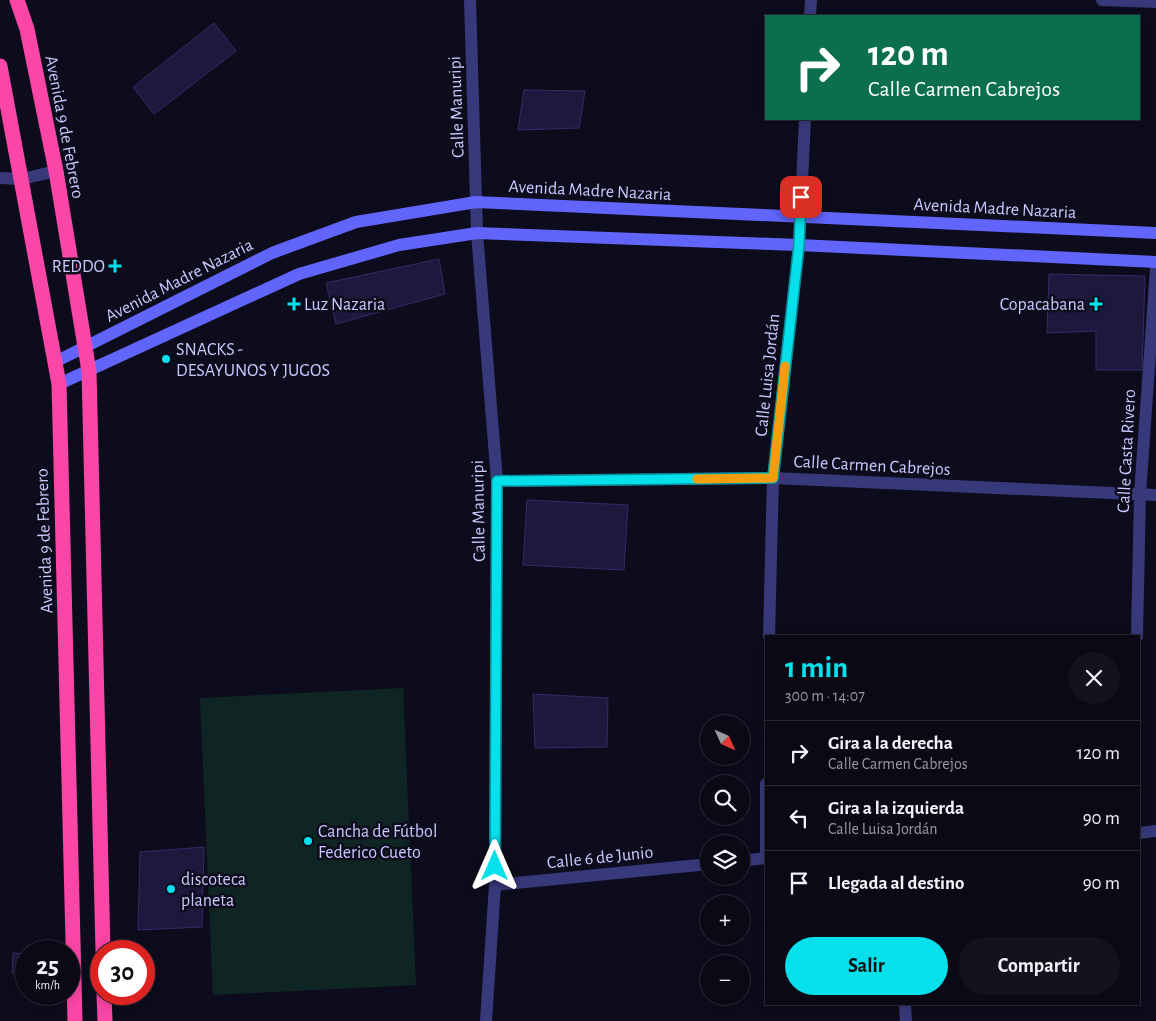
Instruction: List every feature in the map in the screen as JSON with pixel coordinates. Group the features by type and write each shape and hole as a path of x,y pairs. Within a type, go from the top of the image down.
{"highway":[{"name":"Avenida 9 de Febrero","path":"17,0 27,29 56,171 89,371 103,940"},
{"name":"Avenida 9 de Febrero","path":"0,66 59,384 75,1021"},
{"path":"104,1005 105,1021"}],"street":[{"name":"Calle Manuripi","path":"470,0 477,233 497,481 495,885 486,1021"},
{"path":"810,15 811,0"},
{"path":"1102,0 1156,2"},
{"name":"Calle Luisa Jordán","path":"769,635 773,478 799,245 805,120"},
{"path":"0,178 22,179 56,171"},
{"name":"Avenida Madre Nazaria","path":"55,362 272,253 356,222 476,202 1156,233"},
{"path":"59,384 299,274 399,245 477,233 799,245 1156,262"},
{"name":"Calle Casta Rivero","path":"1137,635 1140,494 1156,268"},
{"name":"Calle Carmen Cabrejos","path":"497,481 773,478 1156,496"},
{"path":"1140,833 1156,831"},
{"path":"750,860 765,858"},
{"name":"Calle 6 de Junio","path":"495,885 700,865"},
{"path":"905,1005 906,1021"}],"green space":[{"name":"Cancha de Fútbol Federico Cueto","path":"403,688 416,985 213,995 200,698"}],"building":[{"path":"214,23 236,51 154,114 133,87"},
{"path":"524,90 585,91 579,128 518,130"},
{"path":"439,259 445,294 336,324 326,283"},
{"name":"Copacabana","path":"1049,274 1145,276 1142,370 1096,370 1096,331 1047,333"},
{"path":"527,500 628,505 624,570 523,565"},
{"path":"533,694 608,698 607,747 535,748"},
{"name":"discoteca planeta","path":"204,847 202,927 138,930 140,852"},
{"path":"13,953 15,953 15,973 12,973"}],"slow traffic":[{"path":"697,479 773,478 785,366"}],"place":[{"name":"REDDO","path":"115,266"},
{"name":"Luz Nazaria","path":"294,304"},
{"name":"Copacabana","path":"1096,304"},
{"name":"SNACKS - DESAYUNOS Y JUGOS","path":"166,359"},
{"name":"Cancha de Fútbol Federico Cueto","path":"308,841"},
{"name":"discoteca planeta","path":"171,889"}],"route":[{"path":"495,866 497,481 773,478 799,245 801,197"}]}
